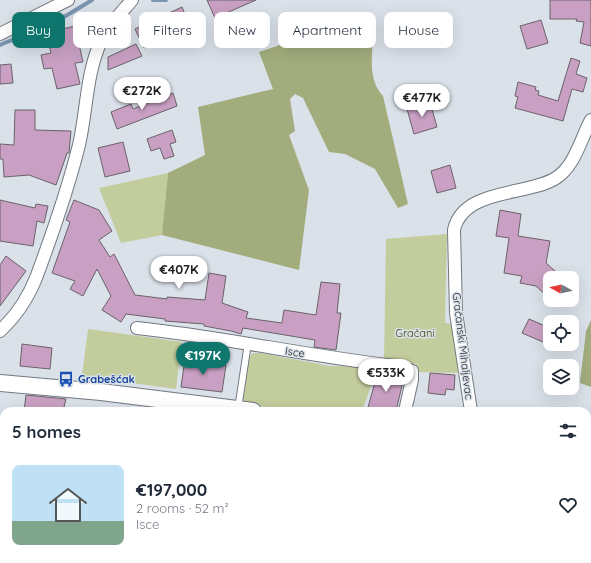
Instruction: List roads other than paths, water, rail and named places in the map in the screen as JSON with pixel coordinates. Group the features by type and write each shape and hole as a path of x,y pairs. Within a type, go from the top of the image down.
{"street":[{"path":"0,34 68,0"},
{"path":"0,331 19,309 30,292 36,278 75,162 88,84 96,54 109,27 132,0"},
{"name":"Gračanski Mihaljevac","path":"470,407 456,313 454,230 458,218 466,210 488,198 540,185 557,177 562,173 573,157 591,120"},
{"name":"Isce","path":"137,328 179,332 296,352 395,366 412,370 412,380 406,407"},
{"path":"0,383 101,392 222,407"}],"lane":[{"path":"246,407 248,343"}],"waterway":[{"path":"0,45 38,31 92,0"},
{"path":"153,0 166,0"}],"place":[{"name":"Grabešćak","path":"66,379"}],"park label":[{"name":"Gračani","path":"415,333"}]}
